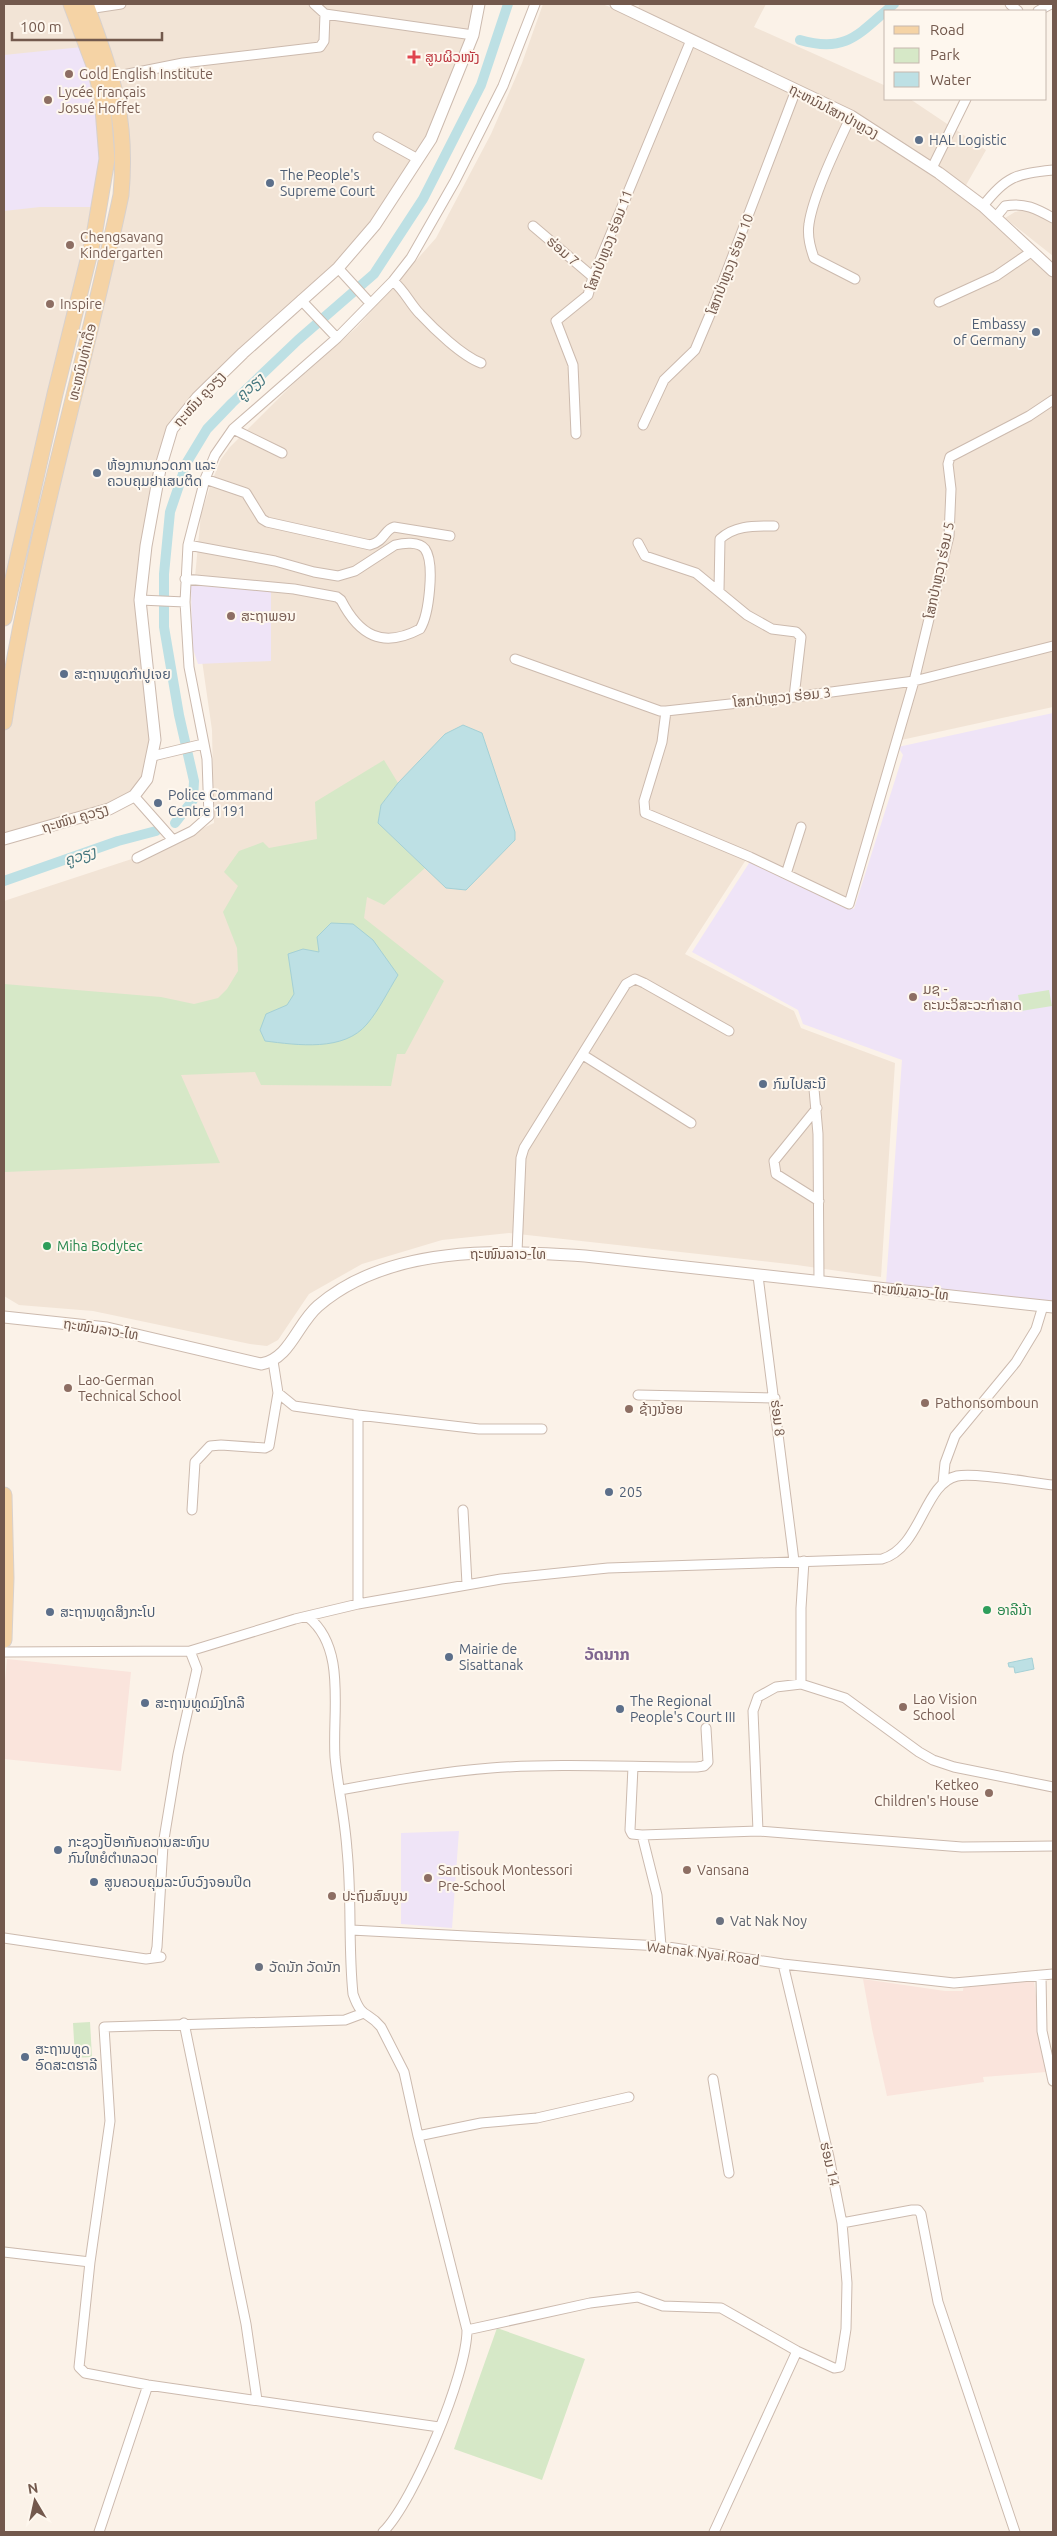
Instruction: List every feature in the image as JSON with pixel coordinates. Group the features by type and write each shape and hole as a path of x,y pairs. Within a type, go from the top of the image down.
{"main road":[{"name":"ທະຫນົນທ່າເດື່ອ","path":"4,618 50,413 94,236 107,159 102,96 94,65 71,4"},
{"name":"ທະຫນົນທ່າເດື່ອ","path":"4,722 40,530 121,195 124,161 122,124 113,77 87,6"},
{"path":"4,1495 6,1587 4,1640"}],"street":[{"path":"87,6 121,4"},
{"path":"314,4 325,14 473,34"},
{"name":"ຖະໜົນ ຄູວຽງ","path":"4,839 109,810 134,796 147,779 158,755 140,600 146,546 160,469 172,429 197,398 341,271 375,225 431,139 473,34 479,4"},
{"path":"137,858 192,831 209,816 207,759 199,745 183,601 188,545 205,478 215,455 233,429 334,336 368,301 393,281 425,237 503,86 535,4"},
{"name":"ຖະຫນົນໂສກປ່າຫຼວງ","path":"616,4 636,8 691,40 851,116 932,168 983,206 1053,271"},
{"path":"1040,10 1051,4"},
{"path":"113,77 183,64 314,49 320,47 324,41 325,14"},
{"name":"ໂສກປ່າຫຼວງ ຮ່ອມ 11","path":"576,434 573,365 556,321 588,295 593,277 691,40"},
{"name":"ໂສກປ່າຫຼວງ ຮ່ອມ 10","path":"643,425 664,380 695,350 796,90"},
{"path":"932,168 966,100"},
{"path":"851,116 815,205 809,224 809,241 814,258 855,279"},
{"path":"378,138 418,159"},
{"path":"983,206 993,193 1011,178 1022,174 1053,170"},
{"path":"995,218 1004,206 1018,204 1030,206 1053,218"},
{"name":"ຮ່ອມ 7","path":"533,226 593,277"},
{"path":"939,302 996,276 1031,252"},
{"path":"341,271 368,301"},
{"path":"393,281 408,296 419,314 470,359 481,363"},
{"path":"303,303 334,336"},
{"name":"ໂສກປ່າຫຼວງ ຮ່ອມ 5","path":"914,681 949,536 951,490 948,464 950,457 1030,416 1053,400"},
{"path":"233,429 282,453"},
{"path":"205,478 246,492 262,519 267,522 370,545 378,543 390,528 394,527 450,536"},
{"path":"719,590 720,538 737,528 774,526"},
{"path":"185,579 294,589 337,597 341,600 358,627 372,635 381,637 399,637 420,629 427,608 430,567 426,550 421,545 402,543 355,571 338,576 314,572 275,561 188,545"},
{"path":"638,543 645,556 696,573 719,590 747,616 772,629 796,632 801,637 794,697"},
{"path":"140,600 183,601"},
{"name":"ໂສກປ່າຫຼວງ ຮ່ອມ 3","path":"515,659 660,711 666,711 914,681 1053,646"},
{"path":"666,711 662,742 644,801 645,813 786,874 849,904 914,681"},
{"path":"158,755 199,745"},
{"path":"134,796 172,840"},
{"path":"786,874 801,826"},
{"path":"517,1252 520,1172 524,1148 583,1056 626,984 635,979 729,1031"},
{"path":"583,1056 691,1123"},
{"path":"814,1089 817,1108 819,1281"},
{"path":"817,1108 774,1161 774,1167 776,1174 819,1201"},
{"name":"ຖະໜົນລາວ-ໄທ","path":"4,1316 107,1328 254,1363 273,1361 280,1356 316,1307 333,1295 361,1280 420,1259 483,1252 585,1256 1048,1306"},
{"name":"ຮ່ອມ 8","path":"758,1276 775,1398 794,1561"},
{"path":"944,1483 945,1462 954,1436 1016,1362 1048,1306"},
{"path":"192,1510 195,1462 210,1446 265,1448 270,1446 278,1393 273,1361"},
{"path":"278,1393 294,1406 358,1415 478,1429 542,1429"},
{"path":"638,1395 775,1398"},
{"path":"358,1415 358,1604"},
{"path":"4,1652 190,1651 358,1604 467,1584 608,1568 882,1559 901,1550 944,1483 950,1478 965,1475 1053,1485"},
{"path":"463,1510 467,1584"},
{"path":"801,1684 801,1608 804,1561"},
{"path":"308,1617 321,1629 329,1648 334,1681 335,1757 348,1852 350,1930 346,1968 352,1994 361,2014 376,2021 381,2027 404,2072 418,2136 467,2330 464,2362 439,2427 402,2508 383,2532"},
{"path":"4,1938 146,1959 158,1957 163,1845 178,1754 197,1668 190,1651"},
{"path":"758,1831 753,1711 758,1697 776,1686 801,1684 844,1698 933,1760 954,1767 1053,1787"},
{"path":"340,1790 423,1775 492,1768 600,1764 633,1767 704,1766 708,1762 706,1728"},
{"path":"633,1767 630,1830 632,1834 642,1836 758,1831 962,1847 1053,1846"},
{"path":"642,1836 657,1895 661,1946"},
{"name":"Watnak Nyai Road","path":"350,1930 661,1946 783,1964 954,1983 1053,1974"},
{"name":"ຮ່ອມ 14","path":"783,1964 829,2158 842,2223 847,2292 846,2329 840,2368 834,2368 797,2351"},
{"path":"1041,1976 1042,2031 1053,2081"},
{"path":"361,2014 345,2020 184,2023 104,2027 110,2122 90,2262 79,2361 81,2370 85,2373 148,2385 439,2427"},
{"path":"184,2023 246,2324 257,2400"},
{"path":"713,2079 729,2173"},
{"path":"418,2136 481,2123 537,2118 629,2097"},
{"path":"842,2223 912,2210 918,2210 921,2214 938,2302 1015,2532"},
{"path":"4,2252 90,2262"},
{"path":"467,2330 590,2303 638,2297 663,2306 721,2308 797,2351 714,2532"},
{"path":"99,2532 148,2385"}],"shaded area":[{"path":"4,4 71,4 84,38 107,159 4,617"},
{"path":"86,4 479,4 433,141 381,227 172,429 161,471 141,607 153,756 134,796 4,839 4,722 124,161"},
{"path":"543,4 602,4 634,16 640,4 766,4 754,27 884,85 884,100 911,100 986,150 961,194 1053,267 1053,707 892,742 848,900 751,852 685,954 794,1011 801,1028 895,1063 881,1277 797,1265 509,1233 442,1240 362,1264 309,1294 278,1340 267,1346 93,1311 19,1305 4,1296 4,901 150,853 214,823 212,730 193,598 201,514 212,481 221,459 230,447 292,385 357,327 436,238 491,134 522,63"},
{"name":"Lycée français Josué Hoffet","path":"82,47 102,145 93,207 40,207 4,211 4,55"},
{"path":"1025,210 1053,217 1053,256 1005,218 1015,212"},
{"name":"ສະຖາພອນ","path":"191,586 271,587 271,661 198,664 192,646"},
{"name":"ມຊ - ຄະນະວິສະວະກຳສາດ","path":"1053,713 1053,1304 886,1284 902,1060 803,1024 798,1010 692,952 751,860 854,909 903,755 898,747"},
{"path":"7,1659 131,1672 121,1771 4,1759 4,1692"},
{"name":"Santisouk Montessori Pre-School","path":"459,1831 452,1928 401,1924 401,1833"},
{"path":"863,1979 945,1991 963,1991 964,1984 1034,1981 1046,2072 983,2077 984,2082 887,2096"}],"green space":[{"path":"384,760 398,783 381,805 378,823 425,868 384,905 367,897 364,918 444,981 405,1054 397,1054 391,1086 261,1085 255,1072 181,1075 220,1163 5,1172 4,984 161,997 194,1004 218,998 227,989 238,971 237,948 223,912 238,886 224,872 239,851 263,842 269,848 317,839 315,802"},
{"path":"1049,990 1052,1006 1021,1011 1018,995"},
{"path":"90,2022 92,2057 75,2058 73,2023"},
{"path":"497,2328 585,2359 542,2480 454,2449"}],"water":[{"path":"463,725 482,733 515,832 515,840 466,890 446,888 378,823 381,805 398,783 445,734"},
{"path":"331,923 353,924 373,940 398,975 367,1024 357,1033 346,1039 333,1043 305,1045 265,1041 260,1030 266,1014 287,1005 294,994 288,954 303,949 319,952 317,937"},
{"path":"1032,1658 1034,1669 1015,1673 1014,1667 1009,1667 1008,1663"}],"waterway":[{"name":"ຄູວຽງ","path":"175,823 193,800 194,781 179,715 164,627 164,574 170,512 187,462 207,429 232,403 298,340 374,274 423,199 481,85 508,4"},
{"path":"887,10 894,4"},
{"path":"800,40 816,44 842,42 862,31 884,12"},
{"name":"ຄູວຽງ","path":"4,881 118,841 156,831"}],"place":[{"name":"ສູນຜິວໜັງ","path":"414,57"},
{"name":"Gold English Institute","path":"69,74"},
{"name":"Lycée français Josué Hoffet","path":"48,100"},
{"name":"HAL Logistic","path":"919,140"},
{"name":"The People's Supreme Court","path":"270,183"},
{"name":"Chengsavang Kindergarten","path":"70,245"},
{"name":"Inspire","path":"50,304"},
{"name":"Embassy of Germany","path":"1036,332"},
{"name":"ຫ້ອງການກວດກາ ແລະ ຄວບຄຸມຢາເສບຕິດ","path":"97,473"},
{"name":"ສະຖາພອນ","path":"231,616"},
{"name":"ສະຖານທູດກຳປູເຈຍ","path":"64,674"},
{"name":"Police Command Centre 1191","path":"158,803"},
{"name":"ມຊ - ຄະນະວິສະວະກຳສາດ","path":"913,997"},
{"name":"ກົມໄປສະນີ","path":"763,1084"},
{"name":"Miha Bodytec","path":"47,1246"},
{"name":"Lao-German Technical School","path":"68,1388"},
{"name":"Pathonsomboun","path":"925,1403"},
{"name":"ຊ້າງນ້ອຍ","path":"629,1409"},
{"name":"205","path":"609,1492"},
{"name":"ອາລີນ້າ","path":"987,1610"},
{"name":"ສະຖານທູດສິງກະໂປ","path":"50,1612"},
{"name":"Mairie de Sisattanak","path":"449,1657"},
{"name":"ສະຖານທູດມົງໂກລີ","path":"145,1703"},
{"name":"Lao Vision School","path":"903,1707"},
{"name":"The Regional People's Court III","path":"620,1709"},
{"name":"Ketkeo Children's House","path":"989,1793"},
{"name":"ກະຊວງປັັອາກັນຄວານສະຫົງບ ກົນໃຫຍໍຕຳຫລວດ","path":"58,1850"},
{"name":"Vansana","path":"687,1870"},
{"name":"Santisouk Montessori Pre-School","path":"428,1878"},
{"name":"ສູນຄວບຄຸມລະບົບວົງຈອນປິດ","path":"94,1882"},
{"name":"ປະຖົມສົມບູນ","path":"332,1896"},
{"name":"Vat Nak Noy","path":"720,1921"},
{"name":"ວັດນັກ ວັດນັກ","path":"259,1967"},
{"name":"ສະຖານທູດ ອົດສະຕຮາລີ","path":"25,2057"}],"district":[{"name":"ວັດນາກ","path":"607,1654"}]}
